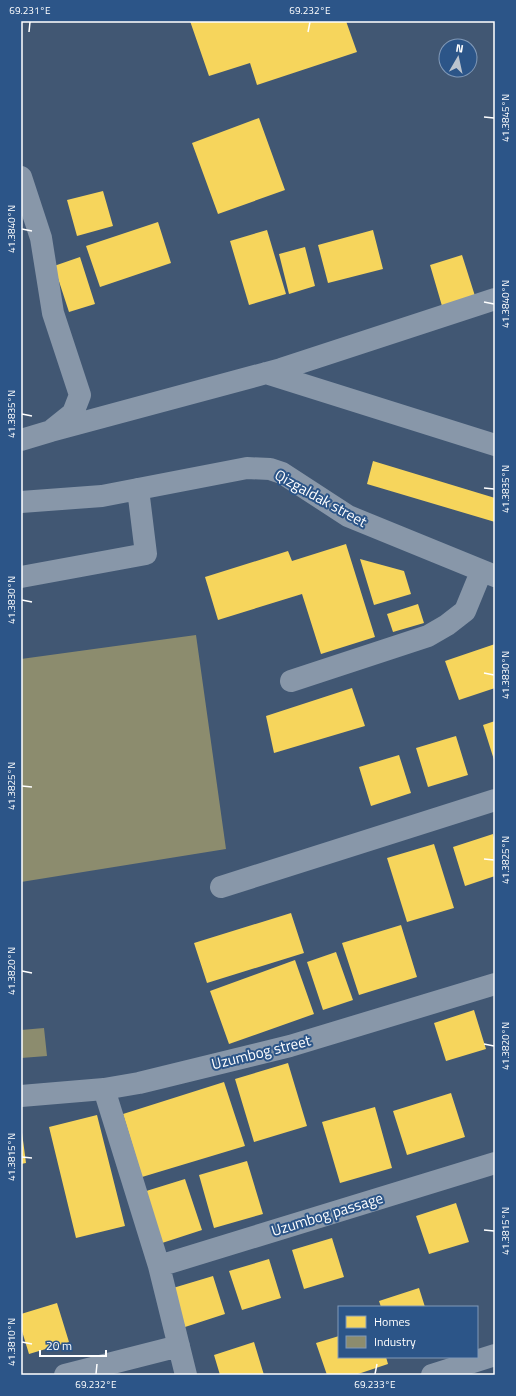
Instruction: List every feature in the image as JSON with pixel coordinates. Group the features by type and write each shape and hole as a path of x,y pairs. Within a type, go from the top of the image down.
{"street":[{"path":"21,177 41,238 53,313 80,395 73,413 51,430"},
{"path":"21,440 51,430 266,372 495,299"},
{"path":"266,372 495,445"},
{"name":"Qizgaldak street","path":"21,502 102,496 247,468 270,469 292,478 348,516 488,574"},
{"path":"21,577 146,554 138,489"},
{"path":"291,681 428,636 447,625 465,611 488,574"},
{"path":"221,887 495,800"},
{"name":"Uzumbog street","path":"21,1096 104,1089 139,1083 290,1046 495,984"},
{"path":"104,1089 159,1266 186,1375"},
{"name":"Uzumbog passage","path":"159,1266 495,1163"},
{"path":"65,1375 179,1346"},
{"path":"432,1375 495,1355"}],"building: Homes":[{"path":"190,21 346,21 357,52 257,85 250,63 209,76"},
{"path":"259,118 285,190 218,214 192,143"},
{"path":"103,191 113,226 77,236 67,200"},
{"path":"158,222 171,263 100,287 86,246"},
{"path":"267,230 286,294 249,305 230,241"},
{"path":"373,230 383,269 328,283 318,245"},
{"path":"305,247 315,286 289,294 279,254"},
{"path":"462,255 475,296 442,306 430,265"},
{"path":"80,257 95,304 69,312 54,266"},
{"path":"373,461 495,498 495,522 367,484"},
{"path":"346,544 375,637 321,654 302,594 218,620 205,577 288,551 292,561"},
{"path":"360,559 404,571 411,594 374,605"},
{"path":"418,604 424,623 393,632 387,614"},
{"path":"495,644 495,688 459,700 445,661"},
{"path":"352,688 365,726 274,753 266,716"},
{"path":"495,721 495,763 483,725"},
{"path":"456,736 468,775 428,787 416,748"},
{"path":"399,755 411,793 371,806 359,767"},
{"path":"493,834 495,842 495,876 465,886 453,847"},
{"path":"434,844 454,908 407,922 387,858"},
{"path":"291,913 304,953 207,983 194,943"},
{"path":"401,925 417,977 359,995 342,943"},
{"path":"336,952 353,1000 323,1010 307,962"},
{"path":"295,960 314,1014 229,1044 210,991"},
{"path":"474,1010 486,1049 446,1061 434,1023"},
{"path":"288,1063 307,1126 254,1142 235,1079"},
{"path":"224,1082 245,1146 142,1177 123,1114"},
{"path":"451,1093 465,1137 407,1155 393,1111"},
{"path":"375,1107 392,1168 340,1183 322,1122"},
{"path":"97,1115 125,1226 76,1238 49,1127"},
{"path":"21,1125 26,1163 21,1164"},
{"path":"247,1161 263,1214 214,1228 199,1175"},
{"path":"185,1179 202,1230 159,1244 143,1192"},
{"path":"456,1203 469,1242 429,1254 416,1216"},
{"path":"332,1238 344,1277 304,1289 292,1250"},
{"path":"269,1259 281,1298 242,1310 229,1271"},
{"path":"213,1276 225,1314 185,1327 173,1288"},
{"path":"419,1288 425,1306 381,1306 379,1301"},
{"path":"57,1303 69,1342 29,1354 21,1328 21,1314"},
{"path":"338,1336 338,1358 386,1358 388,1364 355,1375 327,1375 316,1343"},
{"path":"254,1342 264,1375 220,1375 214,1355"}],"building: Industry":[{"path":"196,635 226,849 21,882 21,659"},
{"path":"44,1028 47,1056 21,1058 21,1030"}]}
